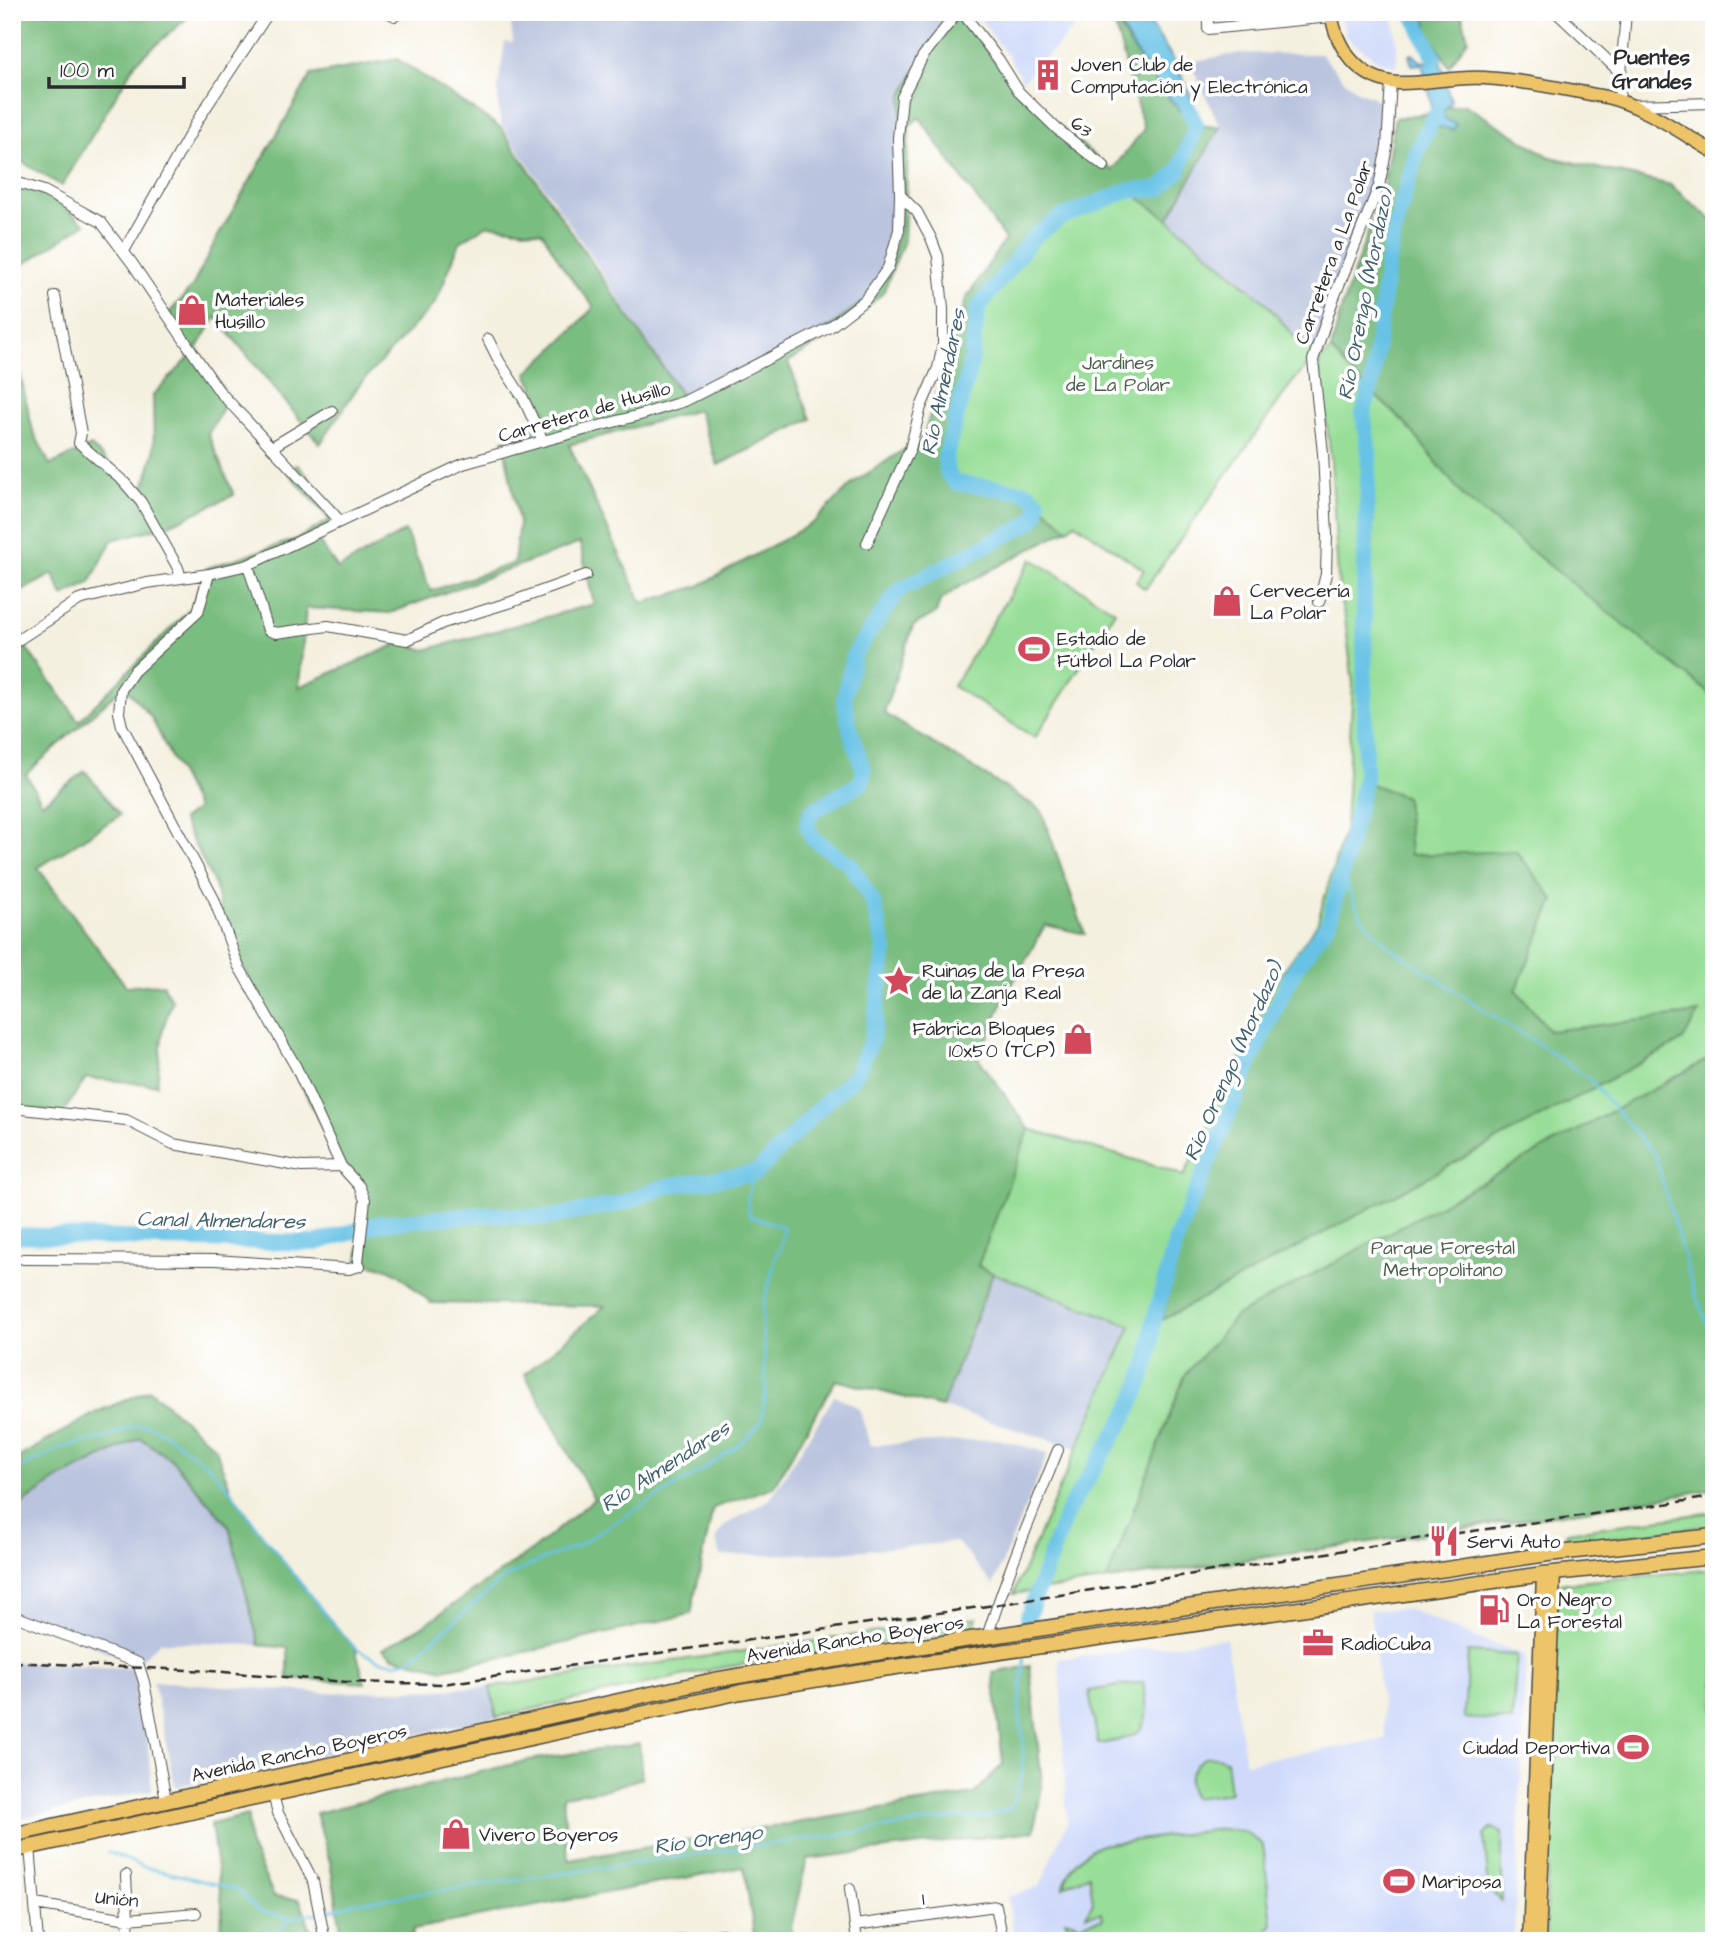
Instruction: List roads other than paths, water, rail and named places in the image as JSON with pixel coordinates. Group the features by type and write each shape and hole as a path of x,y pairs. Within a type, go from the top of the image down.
{"highway":[{"name":"Avenida Rancho Boyeros","path":"12,1835 714,1680 873,1653 1502,1561 1714,1536"},
{"path":"1502,1561 1552,1573 1555,1556 1582,1550"},
{"name":"Avenida Rancho Boyeros","path":"12,1851 741,1692 1011,1650 1552,1573 1714,1557"}],"main road":[{"path":"1331,15 1336,36 1353,62 1379,79 1396,82 1468,78 1503,80 1619,100 1714,152"},
{"path":"1529,1941 1552,1573"},
{"path":"1538,1941 1552,1573"}],"street":[{"path":"124,251 199,118 269,12"},
{"name":"63","path":"960,12 999,60 1019,92 1057,129 1104,166"},
{"name":"Carretera de Husillo","path":"12,644 79,600 147,583 248,565 446,471 685,401 830,327 865,300 888,268 899,230 898,149 902,97 923,56 960,12"},
{"path":"1208,12 1208,29 1331,15"},
{"path":"1556,12 1621,73"},
{"path":"1619,100 1626,12"},
{"name":"Carretera a La Polar","path":"1319,602 1325,574 1326,534 1323,453 1313,360 1333,300 1379,186 1396,82"},
{"path":"1632,105 1714,103"},
{"path":"12,181 44,191 102,222 219,391 340,521"},
{"path":"867,543 910,449 921,407 938,368 943,344 943,298 938,256 917,212 900,195"},
{"path":"55,296 81,433 79,443 124,482 141,502 181,578"},
{"path":"488,340 523,397 543,441"},
{"path":"272,447 332,411"},
{"path":"248,565 268,630 276,633 328,626 407,640 443,623 586,575"},
{"path":"23,1259 215,1260 349,1269 360,1266 358,1262 365,1200 359,1186 341,1166 296,1067 239,965 214,899 122,726 118,713 121,690 134,671 198,612 209,574"},
{"path":"12,1108 126,1120 173,1144 302,1167 341,1166"},
{"path":"987,1637 1031,1515 1058,1450"},
{"path":"12,1615 138,1663 166,1800"},
{"path":"274,1795 278,1813 313,1881 326,1941"},
{"path":"30,1847 38,1941"},
{"path":"126,1875 129,1941"},
{"path":"850,1889 858,1941"},
{"name":"Unión","path":"35,1904 128,1919 196,1913"},
{"name":"1","path":"855,1925 996,1906 1003,1941"},
{"path":"676,1941 722,1934"}],"water":[{"path":"1113,12 1143,12 1177,65 1190,94 1196,125 1149,73"},
{"path":"1430,38 1441,54 1441,66 1447,76 1451,100 1442,113 1447,120 1455,123 1453,130 1441,127 1428,132 1431,105 1427,82 1422,64 1412,65 1409,55 1413,54 1420,61 1426,62 1427,52 1421,43"}],"waterway":[{"name":"Río Orengo (Mordazo)","path":"1412,12 1434,58"},
{"name":"Río Almendares","path":"12,1235 315,1243 381,1223 486,1214 547,1218 623,1203 666,1186 756,1173 855,1076 872,1039 885,950 873,902 851,865 812,838 807,824 811,812 861,783 864,771 851,733 844,699 854,654 899,590 1030,523 1037,513 1038,502 1027,492 955,483 947,472 945,459 971,362 978,308 1034,236 1062,217 1129,190 1161,188 1179,170 1196,125 1187,106"},
{"name":"Río Orengo (Mordazo)","path":"1028,1616 1067,1512 1126,1416 1139,1388 1149,1358 1153,1324 1177,1237 1255,1052 1294,970 1329,922 1365,778 1364,591 1369,453 1363,414 1372,384 1387,266 1396,223 1418,148 1436,114"},
{"path":"1343,869 1362,919 1388,946 1589,1079 1655,1155 1694,1292 1714,1339"},
{"name":"Río Almendares","path":"12,1472 63,1447 104,1438 134,1426 148,1425 209,1466 325,1614 355,1648 378,1660 396,1663 410,1660 504,1578 578,1546 701,1471 743,1442 761,1422 766,1391 762,1310 784,1227 750,1216 748,1194 756,1173"},
{"name":"Río Orengo","path":"269,1941 290,1918 353,1903 962,1817 985,1817 1011,1808 1022,1776 1023,1742 1019,1708 1024,1659"},
{"path":"108,1852 144,1867 237,1889 258,1910 290,1918"}],"railway":[{"path":"12,1662 211,1671 347,1682 443,1684 1015,1602 1409,1540 1714,1497"}],"place":[{"name":"Joven Club de Computación y Electrónica","path":"1048,75"},
{"name":"Materiales Husillo","path":"192,310"},
{"name":"Cervecería La Polar","path":"1227,601"},
{"name":"Estadio de Fútbol La Polar","path":"1034,649"},
{"name":"Ruinas de la Presa de la Zanja Real","path":"899,981"},
{"name":"Fábrica Bloques 10x50 (TCP)","path":"1078,1039"},
{"name":"Servi Auto","path":"1444,1541"},
{"name":"Oro Negro La Forestal","path":"1494,1610"},
{"name":"RadioCuba","path":"1318,1643"},
{"name":"Ciudad Deportiva","path":"1633,1747"},
{"name":"Vivero Boyeros","path":"456,1834"},
{"name":"Mariposa","path":"1399,1881"}],"district":[{"name":"Puentes Grandes","path":"1652,69"}],"park label":[{"name":"Jardines de La Polar","path":"1118,373"},
{"name":"Parque Forestal Metropolitano","path":"1443,1258"}],"water label":[{"name":"Canal Almendares","path":"221,1220"}]}
